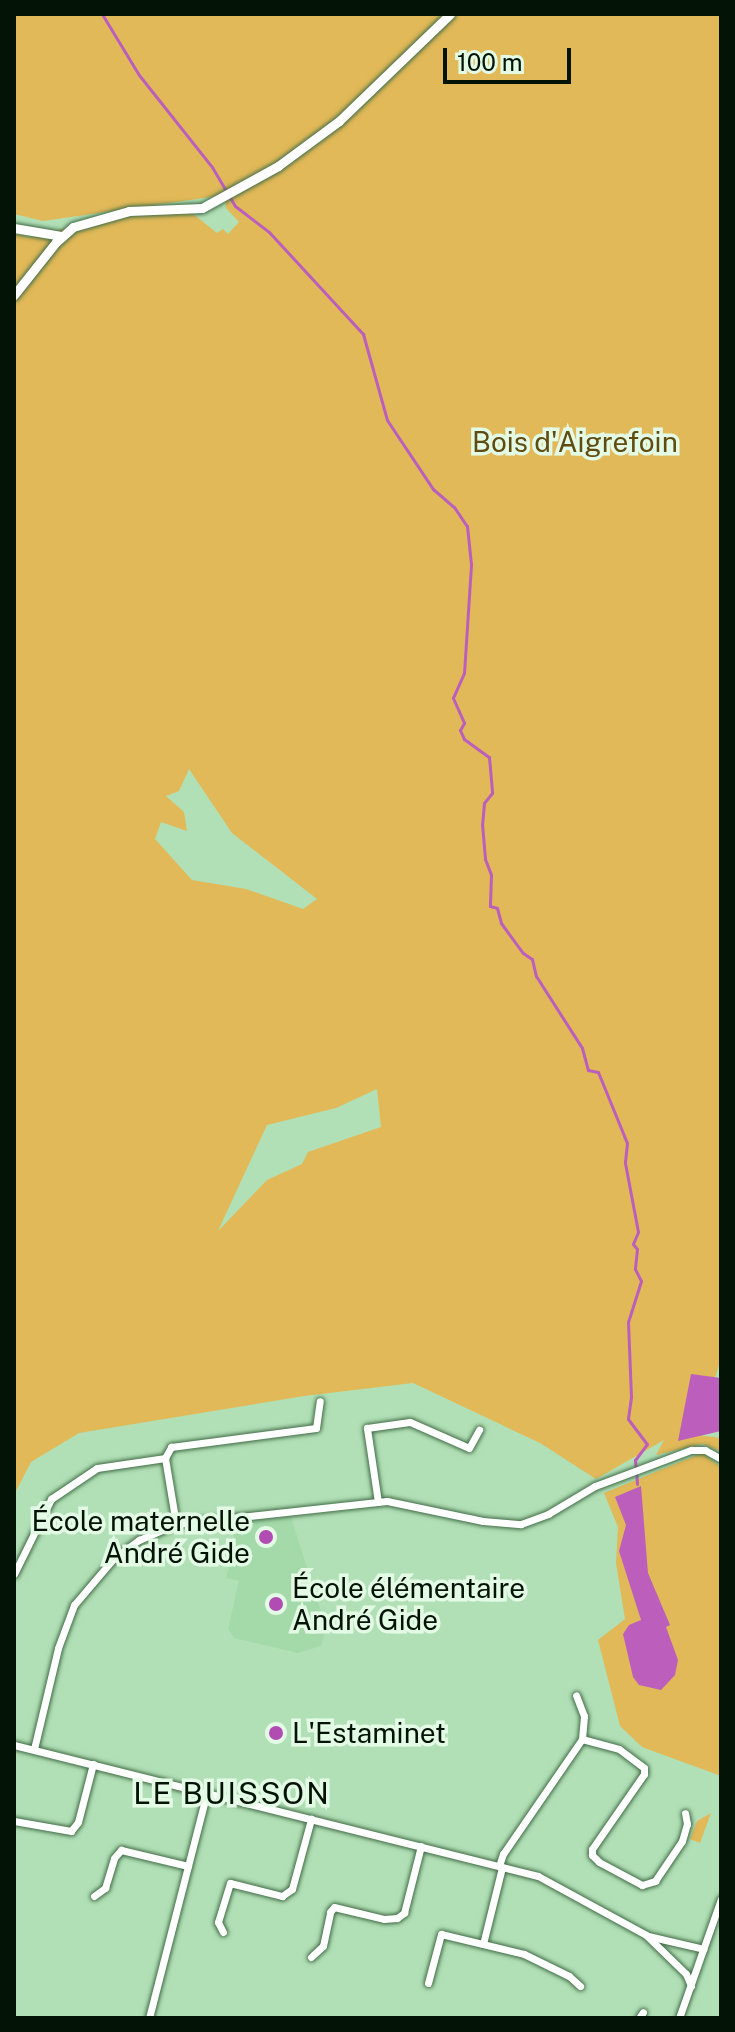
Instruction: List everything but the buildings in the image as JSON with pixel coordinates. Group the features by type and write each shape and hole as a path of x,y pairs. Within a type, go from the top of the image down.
{"street":[{"path":"14,295 62,236 80,224 110,214 194,210 239,190 339,121 450,14"},
{"path":"14,228 62,236"},
{"path":"176,1524 165,1458 171,1447 316,1428 320,1401"},
{"path":"378,1502 367,1428 410,1422 469,1448 479,1430"},
{"path":"34,1749 58,1648 74,1605 114,1558 139,1540 176,1524 378,1502 424,1507 499,1524 521,1524 548,1514 605,1482 691,1450 705,1450 721,1459"},
{"path":"14,1574 51,1499 97,1468 165,1458"},
{"path":"483,1944 503,1854 582,1739 584,1716 576,1695"},
{"path":"582,1739 619,1749 644,1768 644,1774 592,1849 599,1862 642,1885 655,1881 682,1841 687,1824 685,1813"},
{"path":"14,1745 538,1876 646,1935 686,1974 691,1986"},
{"path":"14,1821 71,1831 78,1822 93,1764"},
{"path":"149,2018 207,1792"},
{"path":"223,1932 218,1922 230,1883 282,1896 292,1889 311,1819"},
{"path":"311,1957 323,1946 330,1912 334,1907 384,1919 397,1918 404,1913 421,1846"},
{"path":"94,1896 105,1888 114,1858 121,1850 188,1866"},
{"path":"679,2018 721,1899"},
{"path":"428,1983 441,1934 524,1954 569,1976 580,1986"},
{"path":"646,1935 704,1949"}],"shaded area":[{"path":"691,1374 721,1378 721,1431 678,1441"},
{"path":"641,1486 648,1573 670,1625 666,1627 678,1660 675,1675 661,1690 639,1685 633,1677 623,1634 629,1625 641,1620 619,1551 626,1525 615,1497"},
{"name":"École élémentaire André Gide","path":"291,1517 326,1627 321,1646 298,1653 234,1638 228,1629 239,1581 226,1578 230,1563 236,1561 239,1552 229,1523"}],"green space":[{"name":"Bois d'Aigrefoin","path":"14,14 721,14 721,1358 698,1435 721,1438 721,1452 703,1444 656,1455 664,1440 596,1479 540,1443 413,1383 304,1396 79,1433 31,1462 14,1495 14,233 28,237 116,217 192,213 217,233 223,229 228,234 239,222 226,208 225,195 43,221 14,214","holes":["189,769 232,833 317,899 303,909 246,889 192,880 155,839 161,822 187,831 184,812 166,796 179,791","377,1089 381,1127 308,1152 302,1164 267,1180 218,1231 267,1125 336,1108"]},
{"path":"702,1453 721,1467 721,1776 642,1747 620,1726 598,1640 625,1619 616,1563 618,1527 604,1493"},
{"path":"711,1813 700,1843 690,1839 697,1821"}],"waterway":[{"path":"102,14 139,75 212,167 235,206 269,232 363,334 387,420 433,489 454,507 467,526 471,565 464,673 453,698 464,723 460,730 464,739 489,757 492,793 484,803 482,824 485,859 491,875 490,906 497,908 501,923 523,953 532,959 536,976 582,1048 588,1070 598,1072 627,1143 625,1163 638,1232 633,1244 637,1249 635,1269 641,1281 628,1322 631,1397 628,1419 647,1444 635,1460 637,1484"}],"place":[{"name":"École maternelle André Gide","path":"266,1537"},
{"name":"École élémentaire André Gide","path":"276,1604"},
{"name":"L'Estaminet","path":"276,1733"}],"district":[{"name":"LE BUISSON","path":"232,1793"}]}
